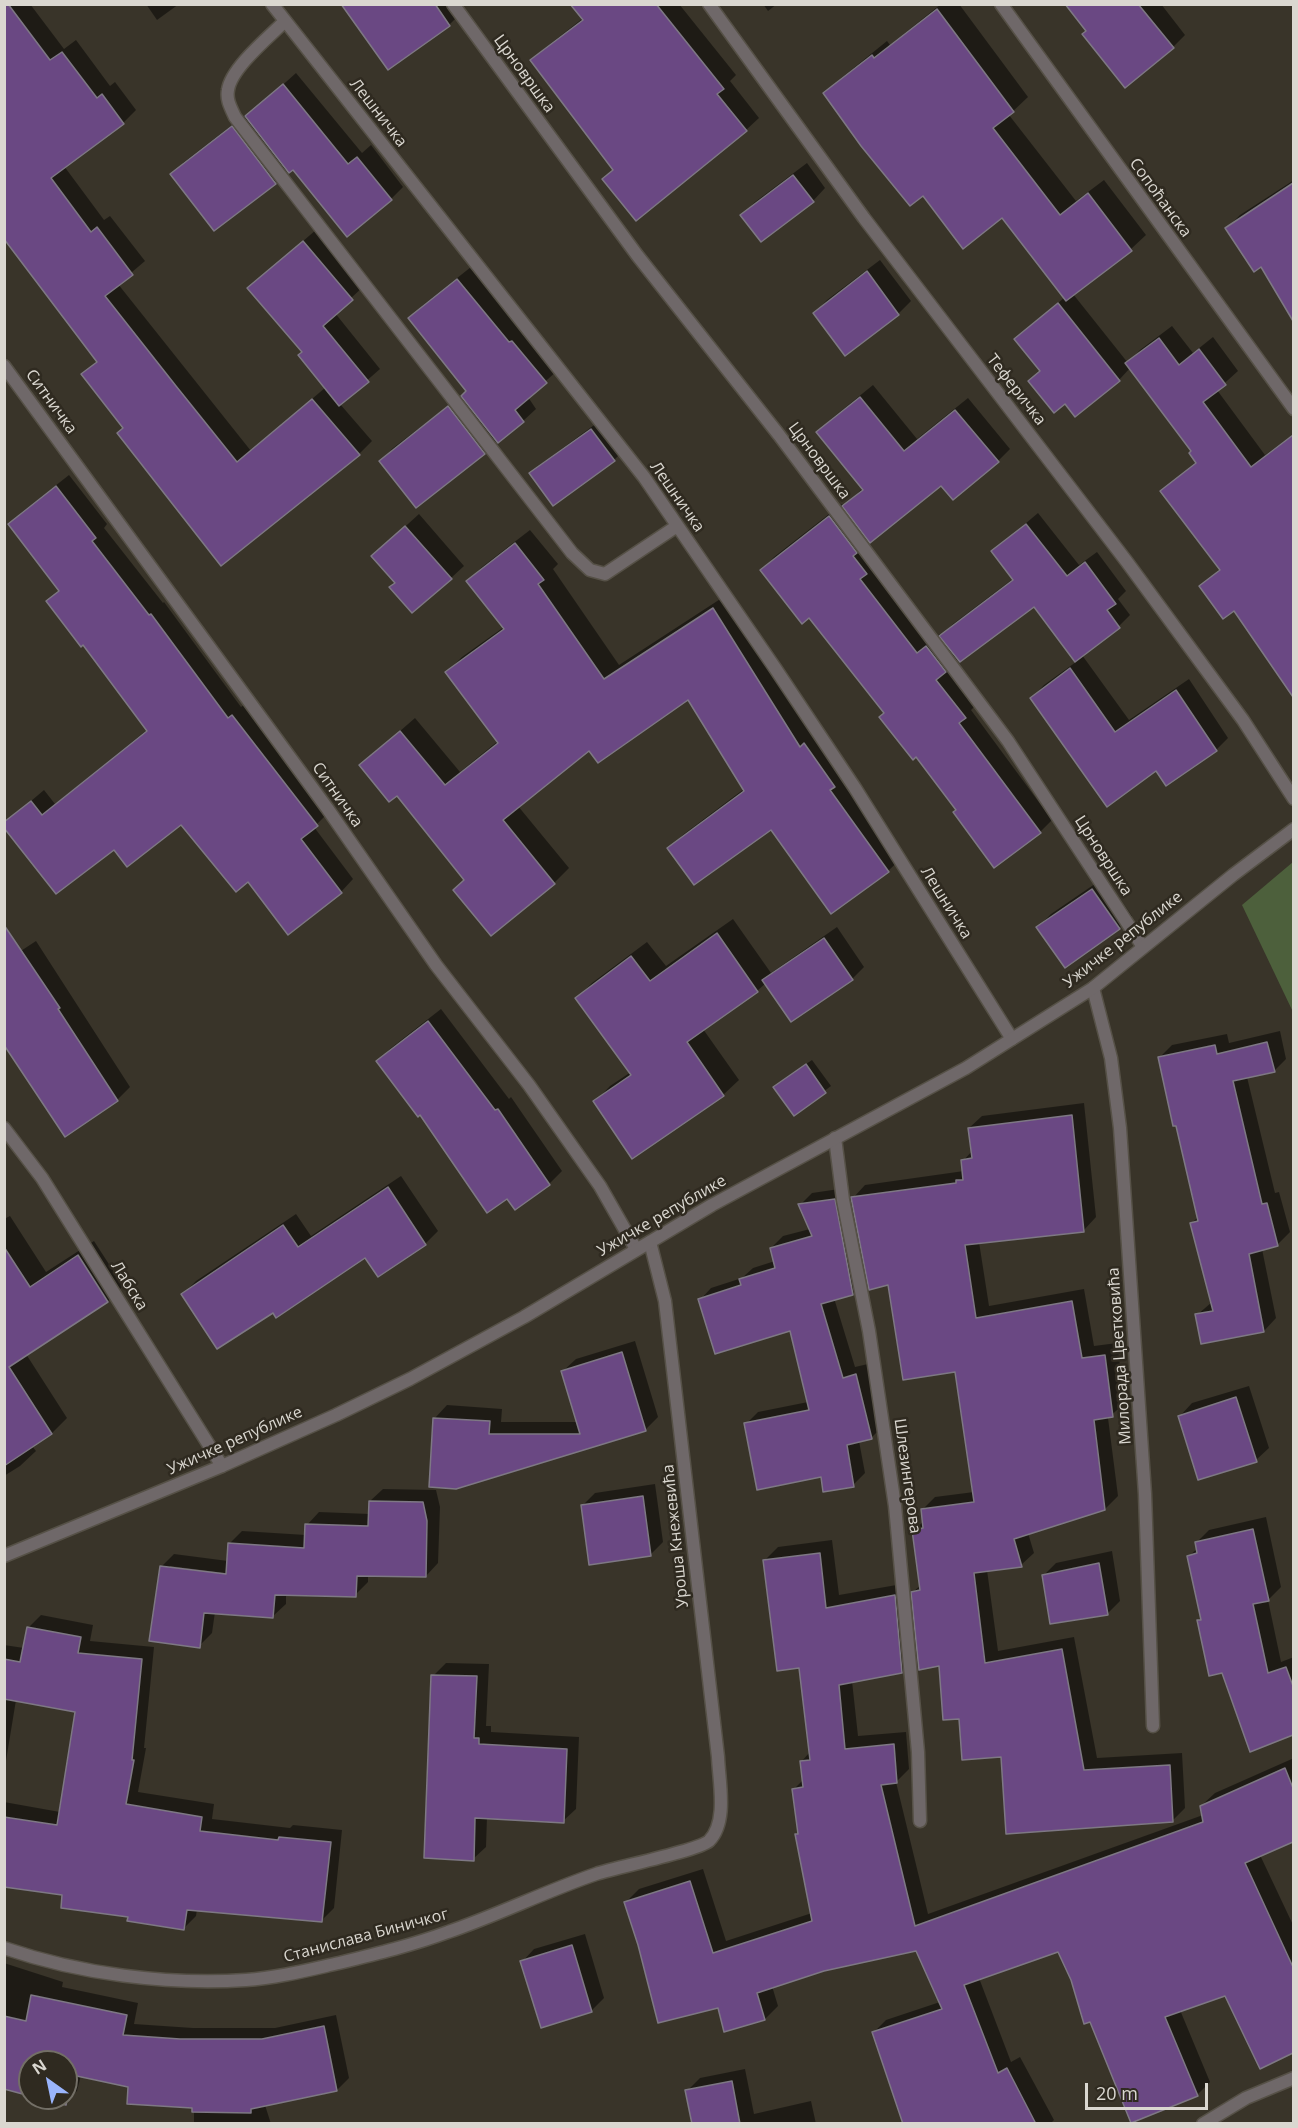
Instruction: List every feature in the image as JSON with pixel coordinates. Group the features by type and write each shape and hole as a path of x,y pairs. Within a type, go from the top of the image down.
{"street":[{"name":"Лешничка","path":"272,4 644,477 849,778 1012,1039"},
{"name":"Црновршка","path":"453,4 637,255 779,435 1008,741 1143,947"},
{"name":"Теферичка","path":"709,4 864,218 1182,636 1243,720 1293,799"},
{"name":"Сопоћанска","path":"1001,4 1293,409"},
{"path":"285,21 237,70 228,88 228,102 235,117 557,534 590,570 605,574 677,526"},
{"name":"Ситничка","path":"4,366 313,789 436,965 529,1085 600,1186 636,1249"},
{"name":"Ужичке републике","path":"4,1556 222,1466 410,1379 524,1317 712,1205 966,1068 1093,988 1293,829"},
{"name":"Милорада Цветковића","path":"1093,988 1111,1058 1120,1128 1145,1494 1153,1726"},
{"name":"Лабска","path":"4,1128 42,1178 222,1466"},
{"name":"Шлезингерова","path":"835,1138 843,1200 869,1332 895,1506 918,1752 920,1821"},
{"name":"Уроша Кнежевића","path":"650,1242 665,1301 684,1455 718,1758 720,1806 718,1828"},
{"name":"Станислава Биничког","path":"4,1948 63,1966 134,1976 214,1981 248,1980 294,1973 407,1946 447,1933 597,1874 707,1842 718,1828"},
{"path":"1203,2124 1246,2098 1293,2078"}],"green space":[{"path":"1293,862 1293,1012 1242,905"}],"building":[{"path":"4,4 8,4 50,60 62,52 97,98 102,94 124,124 51,178 91,232 97,227 133,275 105,296 176,386 237,462 312,399 360,455 221,566 117,433 123,428 81,374 97,362 4,239"},
{"path":"341,4 435,4 450,26 388,70"},
{"path":"570,4 656,4 724,89 717,94 747,131 636,221 602,179 613,170 530,60 583,20"},
{"path":"1065,4 1138,4 1174,48 1125,88 1082,34 1086,31"},
{"path":"937,9 1014,112 993,128 1060,215 1088,193 1132,251 1066,301 1002,218 963,249 923,196 910,206 861,146 823,93 872,55 874,58"},
{"path":"283,84 348,164 357,157 392,200 347,237 293,170 289,173 245,116"},
{"path":"232,126 276,184 214,231 170,174"},
{"path":"793,175 814,202 761,242 740,215"},
{"path":"1293,183 1293,321 1261,267 1254,272 1225,228"},
{"path":"303,241 353,300 323,326 369,382 339,406 298,355 302,352 247,288"},
{"path":"867,271 899,315 845,356 813,313"},
{"path":"457,279 509,342 512,341 547,383 515,410 524,422 498,443 461,396 466,391 408,318"},
{"path":"1058,303 1120,381 1075,417 1065,404 1054,413 1028,381 1040,371 1014,339"},
{"path":"1159,338 1179,365 1199,349 1226,385 1203,402 1251,467 1293,435 1293,697 1234,611 1223,619 1199,586 1220,570 1160,491 1196,463 1189,453 1191,451 1125,363"},
{"path":"860,397 904,451 955,410 999,462 953,500 941,486 870,543 842,506 863,490 816,432"},
{"path":"448,406 485,454 416,508 379,461"},
{"path":"591,429 615,461 553,506 529,473"},
{"path":"56,486 96,538 92,541 149,615 151,614 228,718 232,715 318,826 301,839 342,893 288,935 248,882 236,892 181,825 127,867 114,850 56,894 4,828 4,822 31,801 42,815 147,731 83,645 81,647 46,601 59,591 8,524"},
{"path":"829,516 857,553 853,556 867,574 860,579 917,653 926,646 946,672 936,680 966,718 959,723 1041,833 994,868 953,812 956,810 916,757 913,760 879,717 884,713 809,618 802,624 760,570"},
{"path":"1026,524 1067,576 1085,562 1116,604 1107,610 1120,628 1075,662 1034,607 960,662 939,636 1013,580 991,551"},
{"path":"405,526 452,579 412,613 389,587 395,583 371,556"},
{"path":"515,543 544,580 538,584 604,679 713,608 800,747 804,743 835,787 830,790 889,872 831,914 771,830 694,885 667,848 744,791 688,700 598,763 589,751 503,820 555,884 491,936 453,890 464,880 397,796 389,802 359,765 400,731 445,785 498,743 445,672 504,629 466,581"},
{"path":"1070,668 1115,732 1176,690 1217,751 1166,786 1156,771 1107,807 1030,698"},
{"path":"1092,889 1120,929 1065,968 1036,927"},
{"path":"4,925 60,1008 58,1009 118,1101 65,1137 4,1045"},
{"path":"717,933 758,992 687,1042 724,1096 632,1159 593,1101 631,1075 575,998 631,956 650,981"},
{"path":"824,938 853,980 791,1022 762,980"},
{"path":"428,1021 495,1110 498,1109 550,1185 515,1210 507,1199 487,1213 420,1115 418,1117 376,1061"},
{"path":"1267,1042 1275,1072 1233,1081 1262,1204 1267,1203 1278,1246 1249,1254 1264,1332 1201,1344 1195,1314 1213,1311 1190,1223 1198,1221 1158,1057 1215,1045 1217,1054"},
{"path":"806,1064 826,1093 794,1116 773,1087"},
{"path":"1072,1115 1084,1232 965,1245 976,1318 1072,1301 1082,1358 1105,1355 1113,1417 1094,1420 1105,1510 1014,1539 1022,1567 974,1573 985,1663 1062,1649 1084,1770 1170,1765 1173,1822 1006,1834 1001,1757 962,1760 959,1719 943,1720 939,1666 919,1670 911,1592 920,1590 912,1530 923,1528 921,1509 974,1502 955,1372 903,1380 888,1285 869,1290 851,1197 956,1183 956,1180 963,1180 961,1160 972,1158 968,1128"},
{"path":"388,1187 426,1245 378,1277 365,1258 276,1318 273,1313 217,1349 181,1294 283,1225 298,1247"},
{"path":"835,1199 853,1295 821,1304 843,1378 856,1374 872,1439 847,1445 854,1487 823,1492 821,1477 757,1490 744,1423 809,1410 790,1331 715,1354 698,1299 741,1285 739,1279 775,1268 770,1248 812,1236 798,1204"},
{"path":"4,1247 30,1287 78,1255 108,1302 9,1367 52,1434 4,1466"},
{"path":"622,1352 646,1431 456,1489 429,1487 433,1418 490,1421 489,1434 580,1434 561,1371"},
{"path":"1236,1397 1257,1462 1198,1480 1178,1416"},
{"path":"643,1496 651,1556 589,1565 581,1505"},
{"path":"369,1501 423,1502 427,1521 426,1577 357,1576 356,1597 275,1595 273,1618 204,1613 200,1648 149,1641 160,1566 226,1574 228,1543 304,1548 305,1524 368,1526"},
{"path":"1253,1529 1269,1601 1253,1604 1268,1673 1286,1667 1293,1686 1293,1735 1250,1752 1222,1673 1209,1676 1197,1620 1201,1620 1187,1556 1197,1553 1195,1542"},
{"path":"820,1553 826,1608 895,1595 902,1673 839,1685 845,1749 894,1744 897,1783 881,1785 915,1926 1203,1822 1200,1806 1285,1768 1293,1788 1293,1842 1245,1863 1293,1967 1293,2053 1260,2069 1225,1996 1165,2017 1198,2096 1131,2123 1090,2022 1084,2024 1071,1980 1058,1952 964,1985 998,2073 1007,2068 1036,2124 903,2124 872,2032 942,2009 916,1951 824,1971 757,1993 765,2020 724,2032 718,2008 658,2023 638,1945 624,1902 690,1881 713,1953 812,1921 795,1834 798,1834 792,1789 803,1787 800,1761 810,1760 799,1668 777,1671 763,1560"},
{"path":"1099,1563 1108,1615 1050,1624 1042,1575"},
{"path":"27,1627 81,1637 78,1653 142,1659 132,1760 134,1760 126,1804 202,1817 200,1831 278,1840 279,1837 331,1842 322,1922 187,1910 184,1930 127,1921 128,1917 61,1908 62,1895 4,1887 4,1817 57,1825 75,1712 4,1699 4,1659 20,1662"},
{"path":"431,1675 477,1676 474,1738 479,1738 479,1744 567,1749 564,1823 475,1818 474,1861 424,1858"},
{"path":"572,1945 592,2012 541,2028 520,1961"},
{"path":"31,1995 127,2015 123,2035 180,2039 262,2039 324,2026 337,2091 251,2109 251,2113 192,2112 192,2108 127,2104 128,2087 78,2076 78,2050 18,2050 18,2093 4,2089 4,2016 26,2021"},
{"path":"732,2081 740,2124 692,2124 685,2090"}]}
